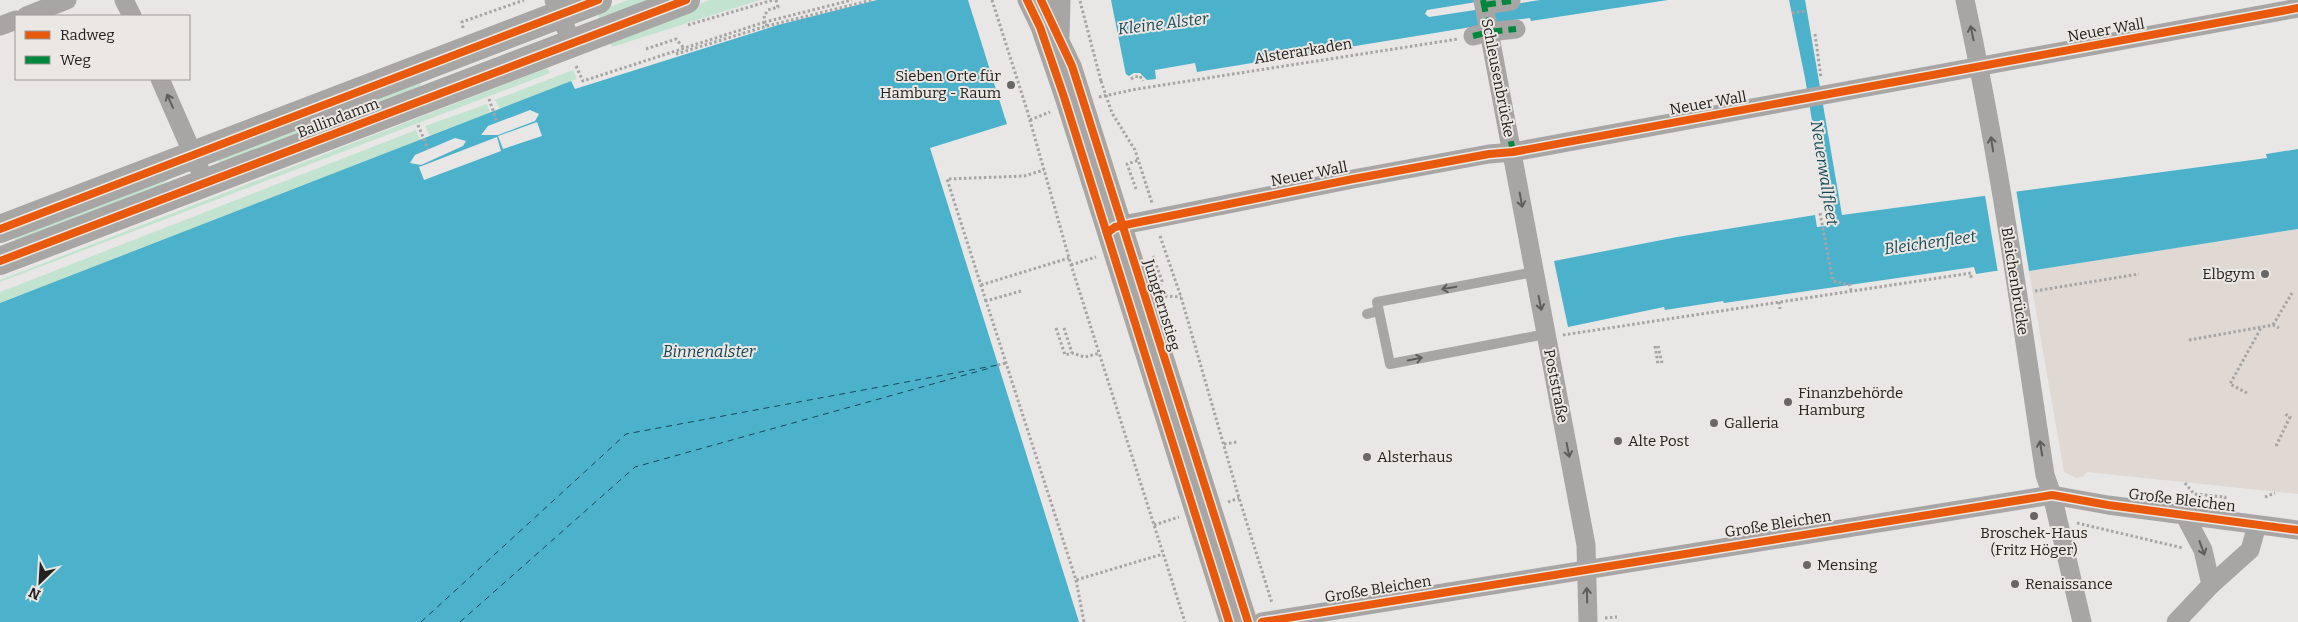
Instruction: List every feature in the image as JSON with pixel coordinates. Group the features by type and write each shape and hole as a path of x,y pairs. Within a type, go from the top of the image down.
{"street":[{"path":"29,15 67,0"},
{"path":"124,0 132,15"},
{"name":"Ballindamm","path":"0,229 194,154 557,7 598,0"},
{"name":"Ballindamm","path":"0,261 206,184 574,54 686,0"},
{"name":"Jungfernstieg","path":"1027,0 1040,27 1081,95 1231,620"},
{"name":"Jungfernstieg","path":"1041,0 1060,41 1081,95 1248,622"},
{"path":"1060,0 1060,41"},
{"name":"Bleichenbrücke","path":"1965,0 1979,67 2014,273 2045,475 2052,495 2082,622"},
{"name":"Schleusenbrücke","path":"1511,1 1483,2 1483,31 1513,152"},
{"path":"557,7 574,54"},
{"name":"Neuer Wall","path":"1123,225 1489,154 1513,152 1824,96 2298,8"},
{"path":"0,26 15,20"},
{"path":"1483,31 1516,29"},
{"path":"160,80 206,184"},
{"name":"Poststraße","path":"1513,152 1586,545 1588,622"},
{"name":"Große Bleichen","path":"1270,621 2052,495 2108,505 2298,530"},
{"name":"Große Bleichen","path":"2184,514 2203,550 2211,585"},
{"path":"2176,622 2211,585 2250,550 2257,525"}],"lane":[{"path":"1534,272 1377,302 1378,311 1390,364 1547,335"},
{"path":"1367,314 1378,311"}],"path":[{"path":"471,30 464,30 462,22 524,0"},
{"path":"766,24 764,16 768,10 778,7 776,0"},
{"path":"574,54 583,81 684,48 852,0"},
{"path":"676,54 766,24 872,0"},
{"path":"992,0 1030,120 1071,265 1185,622"},
{"path":"1080,0 1101,81 1112,112 1135,150 1153,209"},
{"path":"1792,14 1806,11"},
{"path":"1815,34 1824,96"},
{"path":"646,49 676,39 684,48"},
{"path":"1132,79 1140,76 1143,81"},
{"path":"489,99 496,122"},
{"path":"1030,120 1049,112"},
{"path":"418,125 428,149"},
{"path":"1136,189 1127,164 1139,160"},
{"path":"1044,170 1024,176 947,179 1076,580 1084,622"},
{"path":"1820,213 1833,281 1850,285 1851,290"},
{"path":"1160,238 1181,297 1224,444 1270,621"},
{"path":"1071,265 1098,256"},
{"path":"1153,256 1162,282"},
{"path":"981,285 1069,258"},
{"path":"1547,335 1971,273 1971,280"},
{"path":"2043,290 2139,274"},
{"path":"1160,286 1166,297 1181,297"},
{"path":"986,301 1021,291"},
{"path":"2273,325 2292,293"},
{"path":"1779,302 1780,309"},
{"path":"2189,340 2273,325 2279,328"},
{"path":"2247,393 2230,384 2261,327"},
{"path":"1056,328 1065,355 1072,353 1085,357 1100,353"},
{"path":"1064,328 1072,353"},
{"path":"1657,346 1660,364"},
{"path":"998,365 1006,363"},
{"path":"2276,446 2290,417 2286,414"},
{"path":"1224,444 1237,442"},
{"path":"2185,483 2194,494 2225,497 2226,503"},
{"path":"2265,497 2275,493"},
{"path":"1154,525 1180,517"},
{"path":"2057,517 2198,552 2203,550"},
{"path":"1076,580 1164,554"}],"shaded area":[{"path":"2298,229 2298,494 2087,472 2083,477 2076,478 2064,472 2029,271"}],"green space":[{"path":"628,0 661,0 601,22 597,12"},
{"path":"710,0 760,0 612,47 608,38"},
{"path":"547,68 550,73 0,282 0,280"},
{"path":"573,70 577,79 500,109 495,100"},
{"path":"421,83 420,86 400,98 341,121 337,111"},
{"path":"487,104 490,113 430,136 425,126"},
{"path":"295,127 300,136 221,168 217,157"},
{"path":"416,130 420,140 0,303 0,292"},
{"path":"176,174 160,186 17,245 13,235"}],"water":[{"name":"Binnenalster","path":"877,0 1489,0 1427,10 1425,14 1429,17 1540,0 1668,0 1531,21 1530,18 1514,20 1197,72 1195,63 1155,70 1156,79 1147,80 1140,73 1134,73 1129,76 1124,73 1004,114 1007,124 930,148 1079,622 0,622 0,303 571,81 575,89 778,25","holes":["530,110 539,114 535,121 498,135 481,135 488,126","537,122 542,136 503,149 498,136","497,137 501,151 424,180 419,167","455,138 466,141 463,146 421,165 410,163 415,155"]},
{"path":"1789,0 1805,0 1842,215 2267,158 2266,154 2298,149 2298,229 2029,271 1995,271 1976,274 1974,267 1724,303 1723,301 1665,310 1664,307 1568,327 1554,261 1677,237 1815,215 1817,227 1826,226 1827,212 1805,78"}],"pier":[{"path":"968,0 1111,0 1126,75 1005,118"},
{"path":"2016,189 2029,271 1998,273 1985,195"}],"ferry route":[{"path":"421,622 626,434 998,365"},
{"path":"460,622 635,467 990,368"}],"marked path":[{"path":"1483,0 1513,152"},
{"path":"1484,5 1511,1"},
{"path":"1473,36 1516,29"}],"cycle path":[{"path":"0,229 598,0"},
{"path":"0,261 686,0"},
{"path":"1027,0 1040,27 1064,97 1229,622"},
{"path":"1041,0 1072,66 1248,622"},
{"path":"1107,233 1115,227 1353,179 1489,154 1513,152 2298,8"},
{"path":"1262,622 2052,495 2108,505 2298,530"}],"place":[{"name":"Sieben Orte für Hamburg - Raum","path":"1011,85"},
{"name":"Elbgym","path":"2265,274"},
{"name":"Finanzbehörde Hamburg","path":"1788,402"},
{"name":"Galleria","path":"1714,423"},
{"name":"Alte Post","path":"1618,441"},
{"name":"Alsterhaus","path":"1367,457"},
{"name":"Broschek-Haus (Fritz Höger)","path":"2034,516"},
{"name":"Mensing","path":"1807,565"},
{"name":"Renaissance","path":"2015,584"}],"water label":[{"name":"Kleine Alster","path":"1163,23"},
{"name":"Neuerwallfleet","path":"1825,173"},
{"name":"Bleichenfleet","path":"1930,242"}]}
